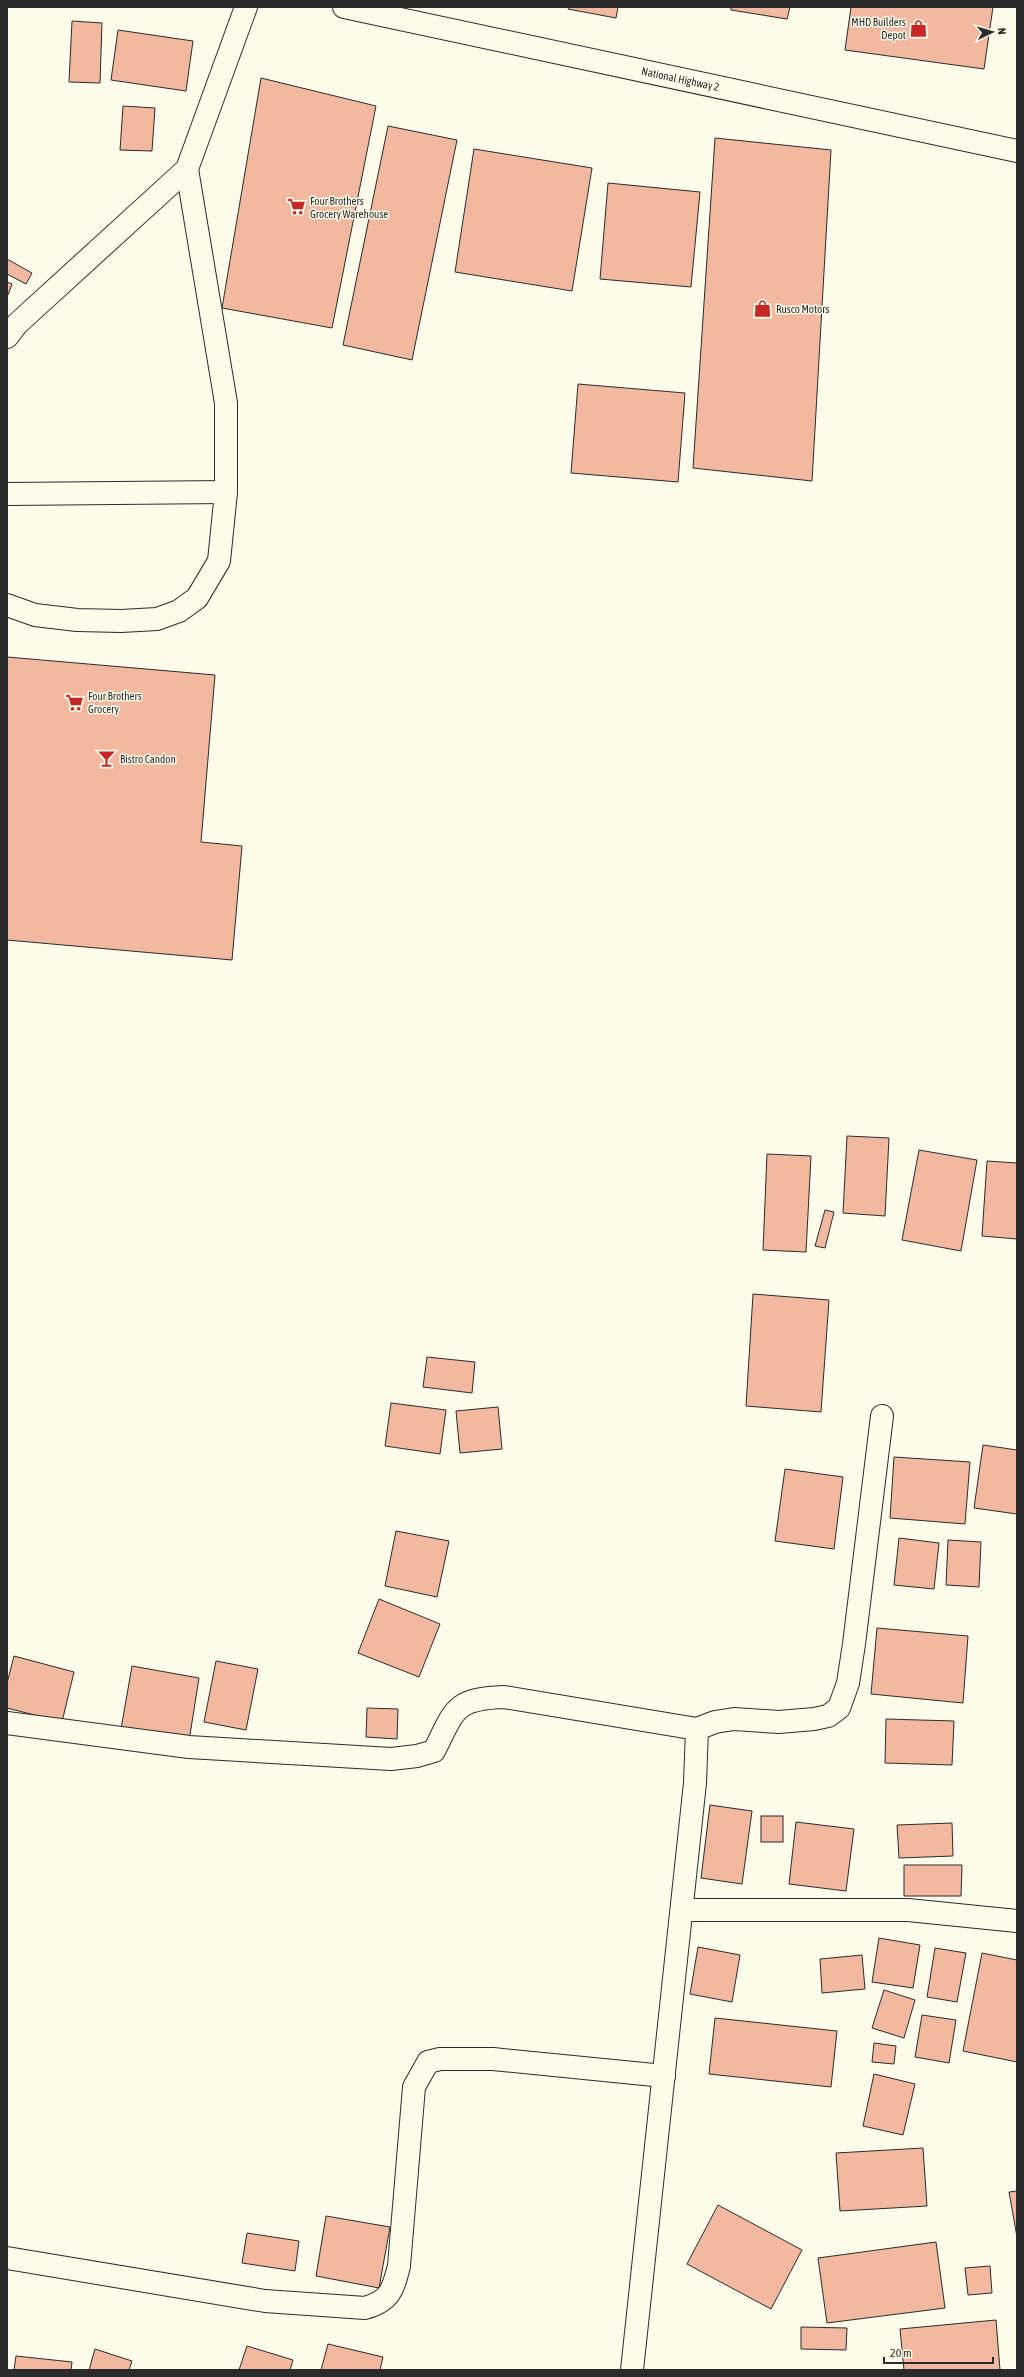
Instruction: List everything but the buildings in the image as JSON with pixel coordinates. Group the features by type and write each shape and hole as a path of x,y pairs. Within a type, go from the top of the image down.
{"street":[{"path":"7,337 17,324 187,169 246,7"},
{"name":"National Highway 2","path":"344,7 1017,151"},
{"path":"7,605 35,615 77,620 121,621 158,619 179,611 197,598 219,561 226,492 226,403 187,169"},
{"path":"7,494 226,492"},
{"path":"7,1723 189,1747 391,1759 417,1756 434,1751 452,1714 464,1704 480,1698 504,1697 697,1729 715,1722 734,1719 779,1722 814,1719 828,1716 839,1708 848,1683 882,1416"},
{"path":"632,2370 696,1783 697,1729"},
{"path":"682,1910 908,1910 1017,1921"},
{"path":"7,2258 265,2301 365,2308 379,2304 394,2287 399,2266 414,2086 428,2062 440,2059 493,2059 664,2076"}],"place":[{"name":"MHD Builders Depot","path":"919,28"},
{"name":"Four Brothers Grocery Warehouse","path":"297,207"},
{"name":"Rusco Motors","path":"763,309"},
{"name":"Four Brothers Grocery","path":"75,702"},
{"name":"Bistro Candon","path":"107,759"}]}
